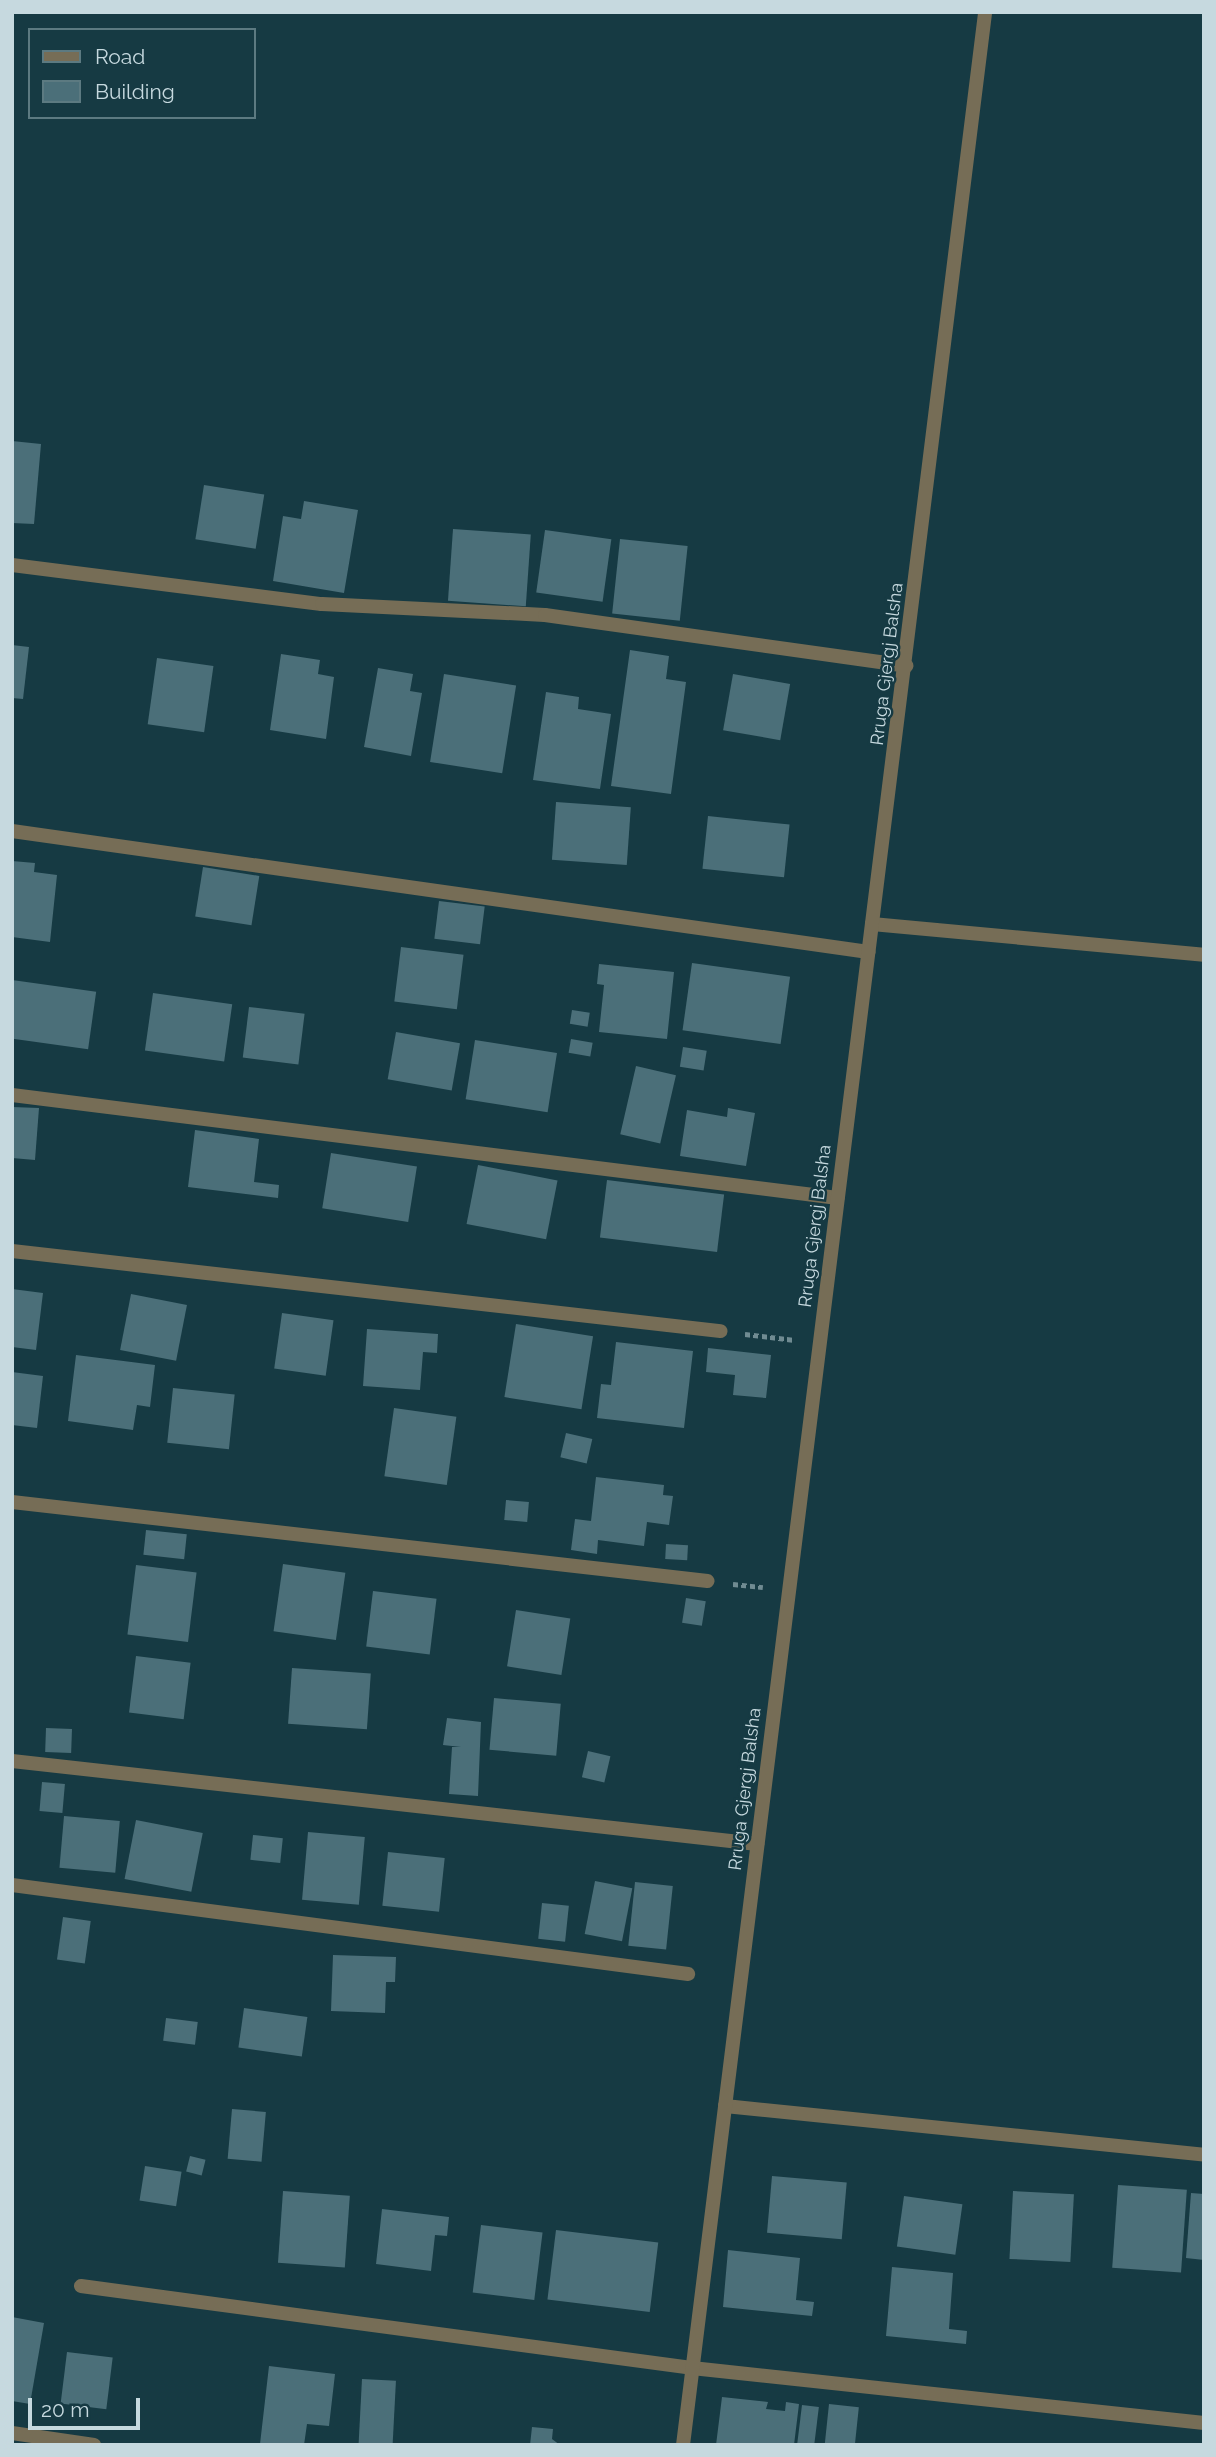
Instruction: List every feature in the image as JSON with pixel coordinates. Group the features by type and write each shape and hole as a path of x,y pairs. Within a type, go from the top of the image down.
{"street":[{"name":"Rruga Gjergj Balsha","path":"683,2445 906,666 985,12"},
{"path":"12,565 322,604 545,615 906,666"},
{"path":"12,831 869,952"},
{"path":"872,924 1204,955"},
{"path":"12,1095 838,1198"},
{"path":"12,1251 720,1331"},
{"path":"12,1502 708,1581"},
{"path":"12,1761 758,1844"},
{"path":"12,1885 688,1974"},
{"path":"725,2106 1204,2155"},
{"path":"81,2286 692,2368 1204,2423"},
{"path":"12,2434 94,2445"}],"path":[{"path":"720,1331 820,1343"},
{"path":"708,1581 789,1591"}],"building":[{"path":"12,441 41,444 34,524 12,523"},
{"path":"204,485 264,495 256,549 195,539"},
{"path":"304,501 358,510 344,593 273,581 283,516 301,519"},
{"path":"453,529 531,534 526,606 448,601"},
{"path":"545,530 611,539 603,602 536,592"},
{"path":"620,539 688,546 680,621 612,614"},
{"path":"12,645 29,647 23,699 12,698"},
{"path":"630,650 669,656 666,679 686,682 671,794 611,786"},
{"path":"281,654 320,660 318,674 334,677 326,739 270,730"},
{"path":"157,658 213,666 204,732 148,724"},
{"path":"378,668 413,674 410,691 422,693 411,756 364,747"},
{"path":"444,674 516,685 502,773 430,762"},
{"path":"733,674 790,684 780,740 723,730"},
{"path":"546,692 579,697 578,709 611,714 600,789 533,780"},
{"path":"556,802 631,807 627,865 552,860"},
{"path":"708,816 790,825 784,877 702,869"},
{"path":"12,861 35,863 34,872 57,875 50,942 12,937"},
{"path":"203,867 259,876 251,925 195,916"},
{"path":"439,901 485,907 480,944 434,939"},
{"path":"401,947 464,955 457,1009 394,1002"},
{"path":"692,963 790,977 781,1044 683,1030"},
{"path":"599,964 674,972 667,1039 599,1032 604,985 597,984"},
{"path":"12,980 96,992 88,1049 12,1039"},
{"path":"153,993 232,1004 224,1062 145,1050"},
{"path":"249,1007 305,1014 298,1064 243,1058"},
{"path":"572,1010 590,1013 588,1027 570,1024"},
{"path":"396,1032 460,1043 452,1091 388,1079"},
{"path":"571,1039 593,1043 590,1057 569,1053"},
{"path":"475,1040 557,1053 548,1112 466,1099"},
{"path":"683,1047 707,1051 704,1071 680,1067"},
{"path":"636,1066 676,1075 660,1143 620,1134"},
{"path":"12,1107 39,1108 35,1160 12,1158"},
{"path":"728,1108 755,1113 746,1166 680,1156 687,1110 727,1117"},
{"path":"195,1130 259,1139 254,1182 279,1185 278,1198 188,1187"},
{"path":"331,1153 417,1167 408,1222 322,1208"},
{"path":"478,1165 558,1180 546,1239 467,1224"},
{"path":"607,1180 724,1194 717,1252 600,1238"},
{"path":"12,1289 43,1293 36,1350 12,1347"},
{"path":"131,1294 187,1305 176,1361 120,1350"},
{"path":"282,1313 333,1320 326,1376 274,1368"},
{"path":"516,1324 593,1336 581,1409 504,1397"},
{"path":"367,1329 438,1334 437,1353 423,1352 420,1390 363,1386"},
{"path":"616,1342 693,1351 684,1428 597,1418 601,1384 611,1385"},
{"path":"708,1348 771,1355 766,1398 733,1395 735,1375 706,1372"},
{"path":"76,1355 155,1365 150,1407 137,1405 133,1430 68,1421"},
{"path":"12,1372 43,1376 37,1428 12,1425"},
{"path":"173,1388 235,1394 229,1449 167,1443"},
{"path":"394,1408 456,1417 447,1485 384,1476"},
{"path":"566,1433 592,1439 587,1463 560,1457"},
{"path":"596,1477 664,1485 663,1495 673,1496 669,1525 647,1522 644,1546 598,1540 597,1554 571,1550 575,1519 591,1521"},
{"path":"506,1500 529,1502 527,1522 504,1520"},
{"path":"146,1530 187,1534 184,1559 143,1555"},
{"path":"666,1544 688,1545 687,1560 665,1559"},
{"path":"283,1564 345,1573 336,1640 274,1631"},
{"path":"136,1565 197,1572 188,1642 127,1634"},
{"path":"373,1591 437,1599 430,1654 366,1647"},
{"path":"686,1598 706,1601 702,1626 682,1623"},
{"path":"516,1610 570,1619 561,1675 507,1666"},
{"path":"136,1656 191,1663 184,1719 129,1713"},
{"path":"292,1668 371,1674 367,1729 288,1724"},
{"path":"494,1698 561,1704 556,1756 489,1750"},
{"path":"447,1718 481,1722 478,1796 449,1794 452,1747 461,1747 443,1745"},
{"path":"46,1728 72,1729 71,1753 45,1752"},
{"path":"588,1751 610,1756 604,1782 582,1777"},
{"path":"42,1782 65,1784 62,1813 39,1811"},
{"path":"64,1816 120,1821 115,1873 59,1868"},
{"path":"136,1820 203,1833 191,1892 125,1879"},
{"path":"308,1832 365,1837 359,1905 302,1900"},
{"path":"253,1835 283,1838 280,1863 250,1860"},
{"path":"388,1852 445,1858 439,1912 382,1906"},
{"path":"595,1881 632,1888 622,1941 585,1934"},
{"path":"635,1882 673,1886 666,1950 628,1946"},
{"path":"542,1903 569,1906 565,1942 538,1939"},
{"path":"63,1917 91,1921 85,1963 57,1960"},
{"path":"333,1955 396,1957 395,1982 386,1982 385,2013 331,2011"},
{"path":"244,2008 307,2017 302,2057 238,2048"},
{"path":"166,2018 198,2022 195,2045 163,2041"},
{"path":"232,2109 266,2112 262,2162 228,2159"},
{"path":"190,2156 206,2160 202,2175 186,2172"},
{"path":"145,2166 182,2172 176,2206 140,2201"},
{"path":"772,2176 847,2183 842,2239 767,2233"},
{"path":"1118,2185 1187,2190 1181,2273 1112,2268"},
{"path":"283,2191 350,2196 345,2267 278,2263"},
{"path":"1013,2191 1074,2194 1070,2262 1009,2259"},
{"path":"1191,2193 1204,2194 1204,2260 1186,2258"},
{"path":"904,2196 962,2204 955,2255 897,2247"},
{"path":"382,2209 449,2217 447,2236 435,2235 431,2271 376,2264"},
{"path":"481,2225 543,2233 534,2300 473,2292"},
{"path":"556,2230 658,2243 650,2312 547,2299"},
{"path":"728,2250 800,2258 796,2300 814,2302 812,2316 723,2307"},
{"path":"892,2267 953,2273 949,2329 967,2331 966,2344 886,2336"},
{"path":"12,2317 44,2323 30,2404 12,2401"},
{"path":"67,2352 113,2358 106,2409 61,2404"},
{"path":"269,2366 335,2374 329,2426 307,2424 304,2445 260,2444"},
{"path":"362,2379 396,2381 393,2445 359,2443"},
{"path":"722,2397 768,2402 766,2409 785,2411 786,2402 799,2404 794,2445 716,2445"},
{"path":"829,2404 859,2407 855,2445 825,2445"},
{"path":"802,2405 819,2407 814,2445 797,2445"},
{"path":"532,2427 553,2429 552,2439 560,2445 530,2445"}]}
